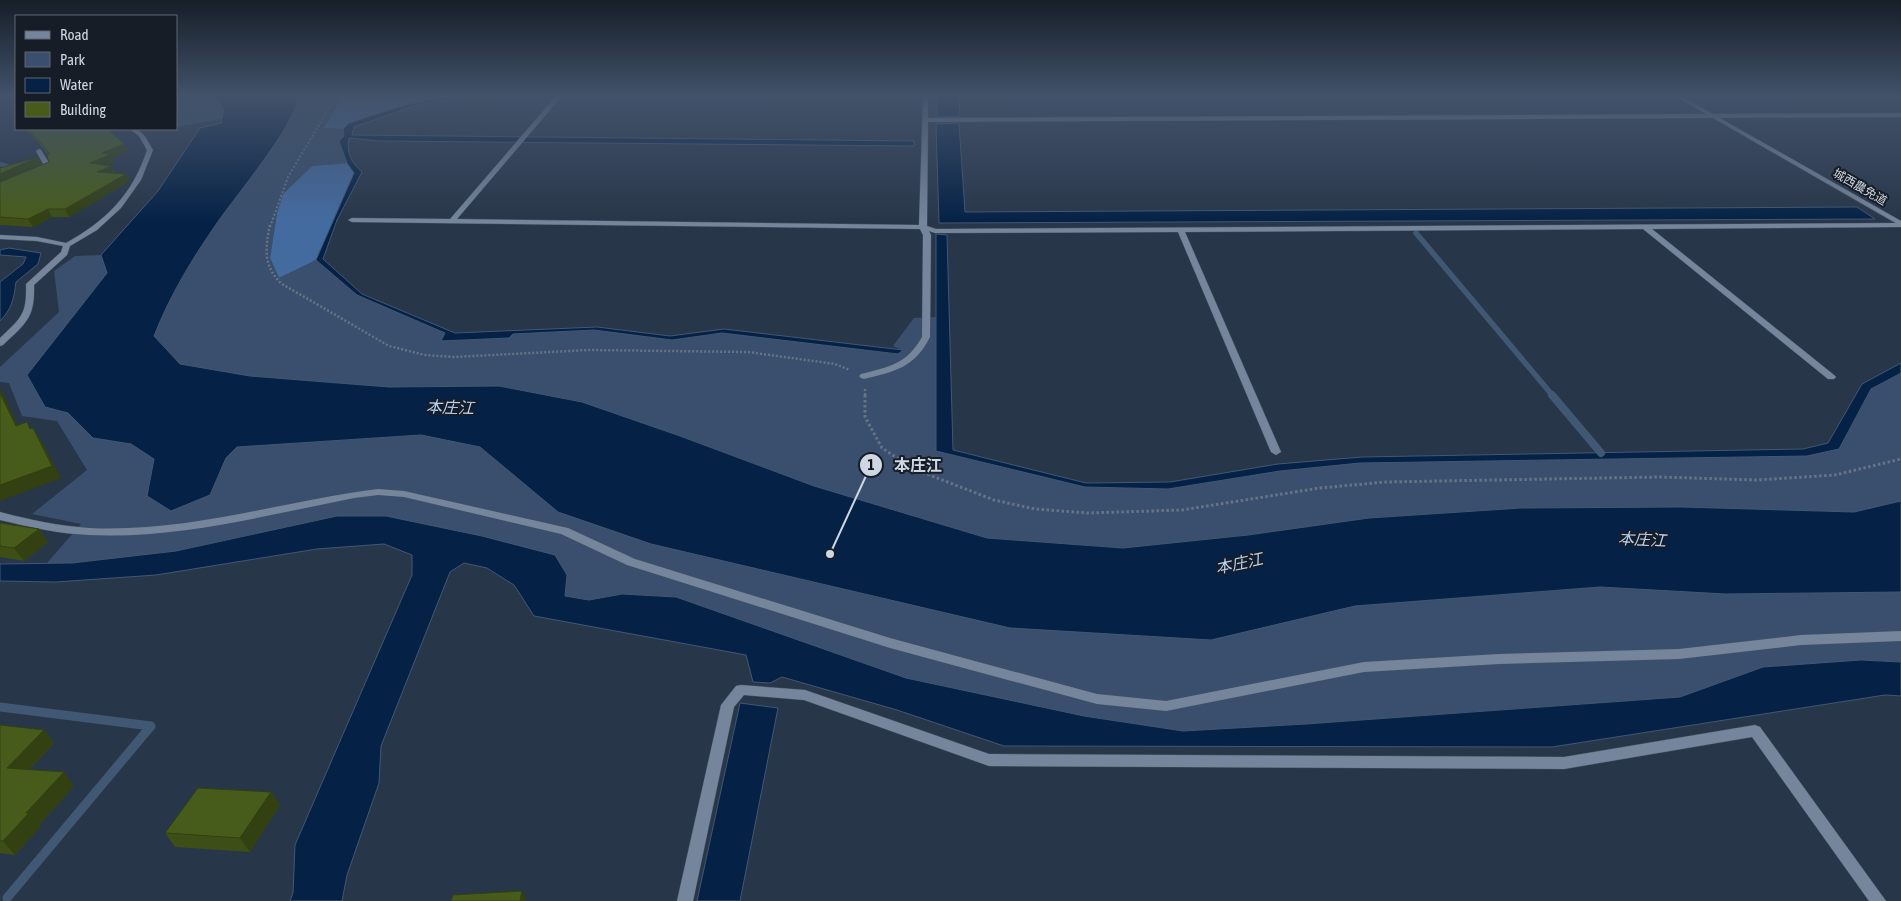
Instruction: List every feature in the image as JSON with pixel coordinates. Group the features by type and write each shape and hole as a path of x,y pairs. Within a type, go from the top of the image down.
{"street":[{"path":"0,236 37,239 67,245 86,236 108,217 146,168 150,150 143,138"},
{"path":"452,221 522,138"},
{"path":"864,376 900,367 918,353 926,338 927,235 923,227 925,138"},
{"name":"城西農免道","path":"1752,138 1901,224"},
{"path":"35,174 49,168 39,151"},
{"path":"352,220 923,227 935,230 1901,224"},
{"path":"1645,226 1831,377"},
{"path":"1180,229 1276,452"},
{"path":"0,343 27,316 31,307 30,284 64,253 67,245"},
{"path":"0,516 53,528 113,531 171,528 354,494 378,492 404,494 564,531 631,562 890,643 1097,700 1166,706 1364,666 1499,659 1679,654 1801,640 1901,636"},
{"path":"684,901 728,704 741,690 805,695 989,760 1564,763 1755,731 1878,901"}],"path":[{"path":"311,138 280,194 272,214 266,260 272,275 282,284 389,346 425,355 454,356 589,350 748,352 835,364 864,376 865,417 882,448 914,469 994,500 1035,509 1088,513 1182,510 1320,488 1386,482 1659,477 1757,480 1835,475 1901,460"}],"green space":[{"path":"193,138 227,138 27,375 208,445 436,423 523,443 651,544 1361,576 1901,578 1901,662 1861,660 1763,667 1680,697 1183,731 1084,716 906,678 676,597 622,594 589,600 565,596 567,575 337,516 176,551 72,563 47,563 81,524 32,514 87,470 57,421 22,416 9,383 0,382 0,367 59,312 54,271 75,256 101,255 158,191"},
{"path":"271,138 342,138 339,141 347,163 312,166 283,194 277,213 270,258 279,278 316,260 357,295 445,333 441,341 508,338 513,334 594,330 672,340 722,333 898,354 902,350 893,346 914,318 936,317 936,451 1086,487 1168,489 1280,471 1360,463 1839,449 1871,389 1901,373 1901,501 1854,512 1821,530 1521,508 1369,518 1248,535 1123,548 987,538 814,486 582,402 499,386 389,387 212,396 128,358"}],"shaded area":[{"path":"347,163 354,173 316,260 279,278 270,258 277,213 283,194 312,166"}],"water":[{"path":"193,138 279,138 199,250 174,292 160,321 154,336 180,364 250,376 389,387 499,386 582,402 814,486 987,538 1123,548 1248,535 1369,518 1521,508 1681,507 1854,512 1901,501 1901,592 1725,594 1600,587 1355,606 1211,640 1010,628 651,544 558,512 480,447 421,435 237,447 226,458 210,495 171,511 147,496 154,459 131,444 93,438 68,413 45,407 27,375 107,273 101,255 158,191"},
{"path":"342,138 349,138 348,148 350,156 362,172 337,220 323,259 362,294 455,333 597,327 670,336 724,329 903,350 898,354 722,333 672,340 594,330 513,334 509,338 441,341 445,333 357,295 316,260 354,173 347,163 339,141"},
{"path":"349,138 637,138 914,141 914,146 379,141"},
{"path":"936,138 960,138 965,212 1857,207 1875,219 939,223"},
{"path":"936,234 947,235 953,450 1086,483 1170,482 1278,464 1362,457 1803,449 1828,443 1862,384 1901,363 1901,373 1871,389 1839,449 1807,456 1360,463 1280,471 1168,489 1085,487 936,451"},
{"path":"9,248 41,253 38,264 16,282 12,303 0,321 0,282 23,264 26,257 0,255 0,250"},
{"path":"337,516 386,516 482,536 555,555 567,575 565,596 589,600 622,594 676,597 906,678 1084,716 1183,731 1680,697 1763,667 1861,660 1901,662 1901,696 1885,695 1552,747 1004,746 897,710 782,677 770,683 753,682 746,655 534,616 514,585 487,568 464,563 450,572 381,746 379,783 347,875 342,901 290,901 293,893 295,845 412,575 412,555 384,544 317,549 156,575 56,582 0,581 0,564 72,563 176,551"},
{"path":"740,703 778,708 740,901 697,901"}],"building":[{"path":"37,138 118,138 124,144 102,153 111,154 90,163 111,166 97,172 126,174 65,209 48,209 28,219 0,217 0,182 49,162 47,155 50,154"},
{"path":"38,157 0,174 0,168"},
{"path":"0,393 16,426 27,422 30,429 33,428 52,466 0,485"},
{"path":"0,523 39,529 14,548 0,546"},
{"path":"0,725 44,730 7,768 64,772 3,841 0,841"},
{"path":"198,788 271,792 240,838 165,833"},
{"path":"522,891 520,901 451,901 453,895"}],"waterway":[{"path":"0,164 12,168"},
{"path":"1416,233 1553,396"},
{"path":"1552,395 1601,453"},
{"path":"0,707 151,726 7,898"}],"place":[{"name":"本庄江","path":"830,554"}]}
